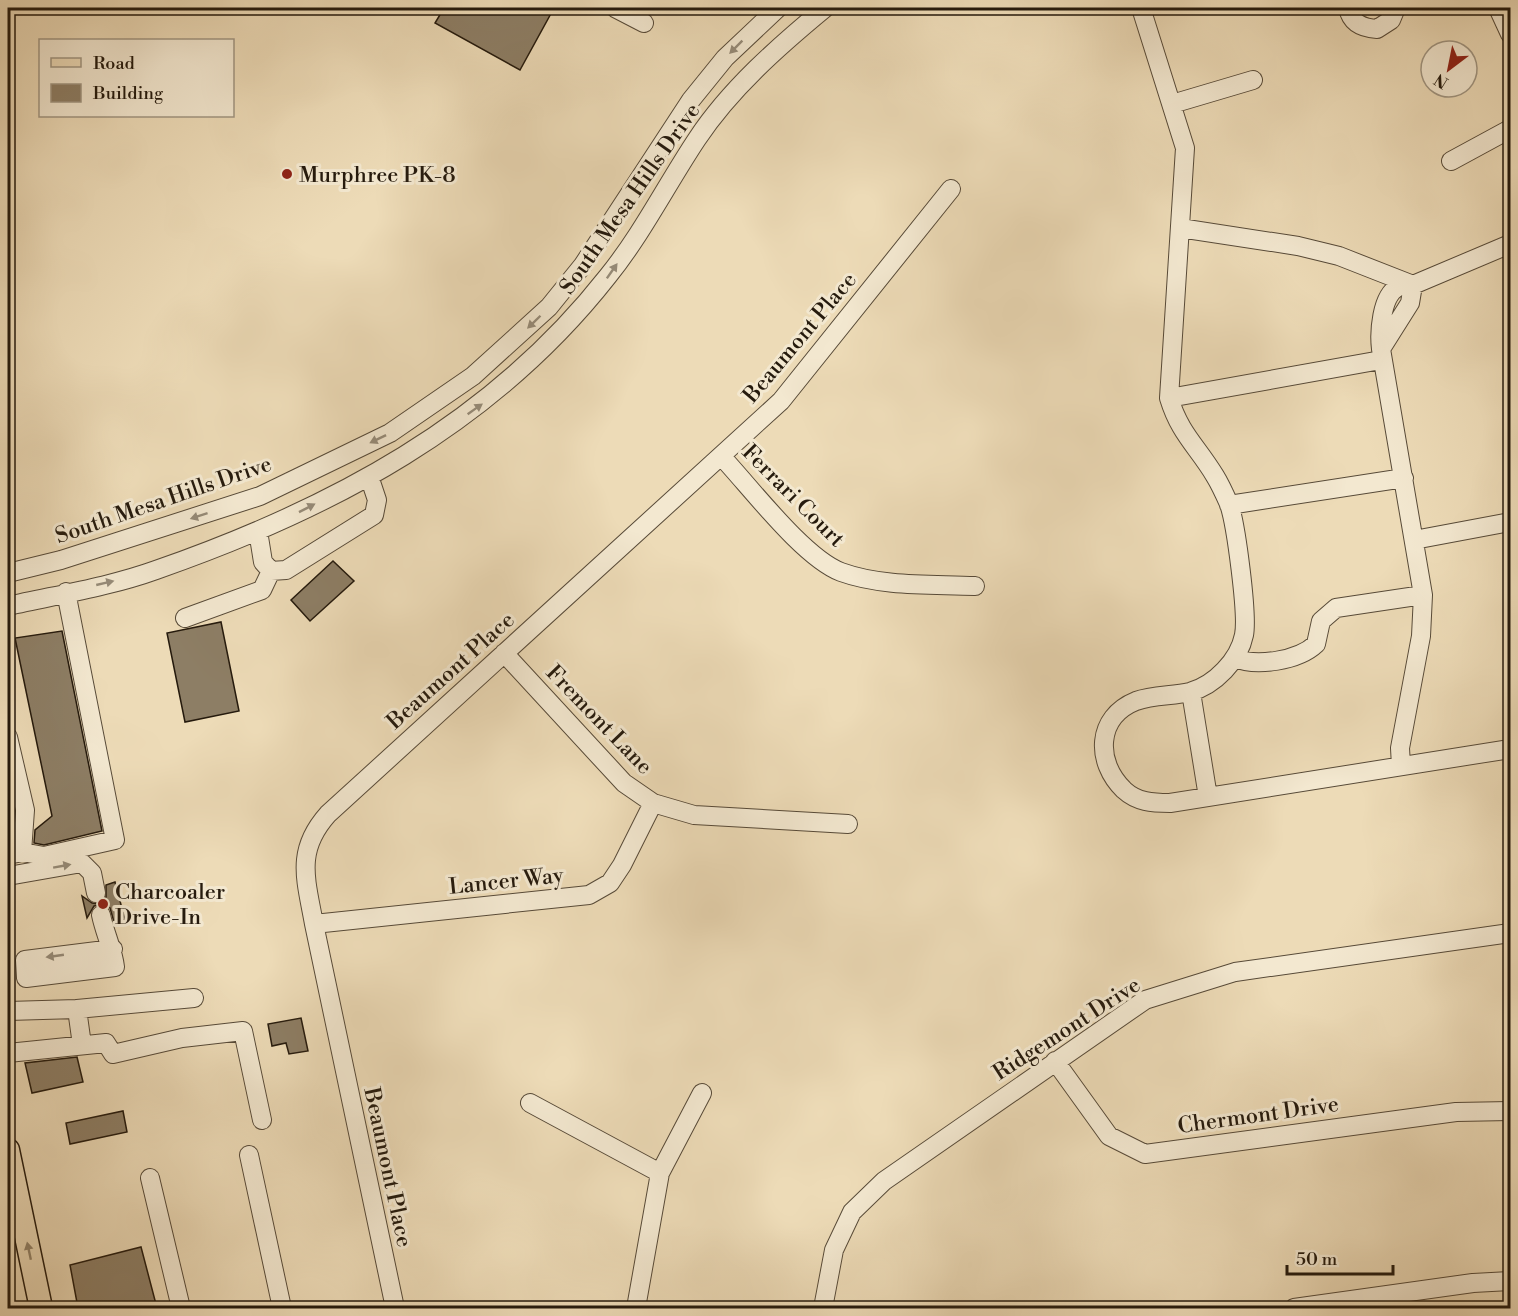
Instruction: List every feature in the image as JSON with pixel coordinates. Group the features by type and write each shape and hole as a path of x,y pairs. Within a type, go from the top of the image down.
{"main road":[{"path":"8,1150 41,1308"}],"street":[{"path":"615,8 644,23"},
{"name":"South Mesa Hills Drive","path":"8,573 61,560 260,496 390,433 473,376 507,348 549,308 584,265 691,100 718,67 778,8"},
{"name":"South Mesa Hills Drive","path":"8,606 154,571 265,528 400,459 484,403 549,346 611,273 698,136 762,63 825,8"},
{"path":"1141,8 1185,148 1169,399 1176,422 1214,475 1229,506 1246,617 1244,637 1235,657 1205,685 1191,692 1137,701 1118,712 1106,734 1104,759 1118,784 1137,799 1161,803 1510,749"},
{"path":"1348,8 1354,21 1360,26 1377,29 1391,20 1396,8"},
{"path":"1498,8 1510,34"},
{"path":"1173,104 1253,80"},
{"path":"1451,161 1510,129"},
{"name":"Beaumont Place","path":"395,1308 314,924 305,859 309,842 317,827 504,652 722,457 781,401 951,189"},
{"path":"1180,228 1298,246 1340,256 1413,285"},
{"path":"1401,766 1400,748 1421,636 1423,595 1379,333 1389,296 1398,287 1413,285 1510,244"},
{"path":"1169,399 1381,355"},
{"name":"Ferrari Court","path":"722,457 801,543 838,571 875,580 975,586"},
{"path":"271,572 286,570 374,515 377,500 369,476"},
{"path":"1229,506 1404,478"},
{"path":"260,496 265,528 263,562 271,572"},
{"path":"1414,540 1510,522"},
{"path":"184,618 262,590 271,572"},
{"path":"8,737 25,810 15,854 44,856 115,840 66,592"},
{"path":"1235,657 1247,663 1297,656 1316,644 1322,621 1336,608 1423,595"},
{"name":"Fremont Lane","path":"504,652 624,783 653,803 694,815 848,824"},
{"path":"1191,692 1208,797"},
{"name":"Lancer Way","path":"314,924 589,895 610,883 622,865 653,803"},
{"path":"8,876 82,863 92,873 96,893"},
{"path":"16,970 25,960 113,949 106,938 101,915"},
{"name":"Ridgemont Drive","path":"823,1308 834,1250 852,1212 884,1181 1145,1000 1235,972 1510,933"},
{"path":"8,1011 77,1009 194,998"},
{"path":"77,1009 82,1045"},
{"path":"8,1053 106,1043 113,1054 182,1038 243,1031 262,1120"},
{"name":"Chermont Drive","path":"1055,1061 1109,1136 1144,1154 1456,1112 1510,1111"},
{"path":"636,1308 660,1173 702,1093"},
{"path":"530,1103 660,1173"},
{"path":"249,1155 282,1308"},
{"path":"150,1178 181,1308"},
{"path":"1294,1308 1473,1283 1510,1281"}],"building":[{"path":"444,8 554,8 520,70 435,23"},
{"path":"333,561 354,581 310,621 291,600"},
{"path":"221,622 239,711 185,722 167,633"},
{"path":"62,631 102,831 44,845 34,843 35,830 52,816 15,638"},
{"name":"Charcoaler Drive-In","path":"115,882 125,920 114,922 110,908 104,904 94,906 87,918 82,896 92,903 99,904 106,897 106,885"},
{"path":"301,1018 308,1051 289,1054 286,1043 272,1046 268,1024"},
{"path":"77,1057 83,1082 32,1093 25,1063"},
{"path":"123,1111 127,1132 70,1144 66,1123"},
{"path":"141,1247 157,1308 78,1308 70,1265"}],"place":[{"name":"Murphree PK-8","path":"287,174"},
{"name":"Charcoaler Drive-In","path":"103,904"}]}
